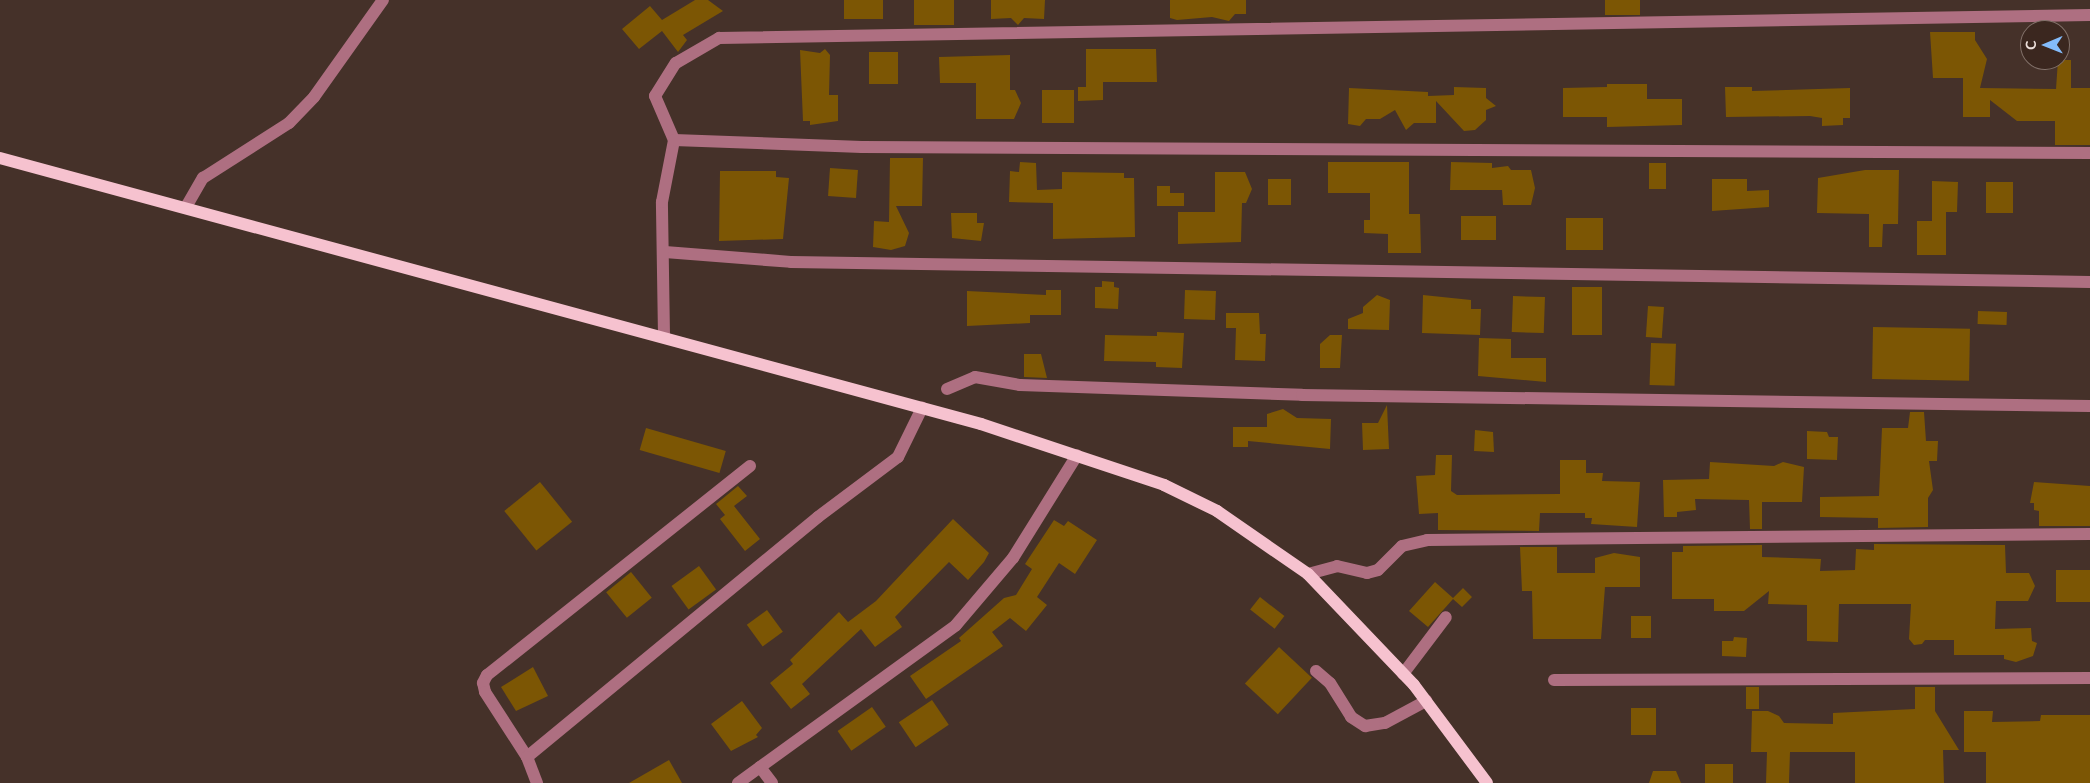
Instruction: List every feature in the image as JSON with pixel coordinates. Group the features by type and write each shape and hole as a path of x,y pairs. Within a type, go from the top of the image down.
{"main road":[{"path":"0,158 664,336 922,408 1077,454 1164,485 1217,511 1308,574 1403,674 1426,701 1487,783"}],"street":[{"path":"186,207 203,178 253,148 295,117 314,97 383,0"},
{"path":"664,336 662,202 674,140 655,96 676,63 719,38 2090,15"},
{"path":"674,140 948,148 2090,153"},
{"path":"664,252 791,262 2090,282"},
{"path":"947,389 974,377 1020,385 1302,395 2090,406"},
{"path":"527,757 818,517 898,458 922,408"},
{"path":"738,783 956,625 1013,558 1077,454"},
{"path":"537,783 527,757 485,692 483,683 487,675 750,466"},
{"path":"1308,574 1337,566 1367,573 1378,570 1402,546 1427,540 2090,534"},
{"path":"1403,674 1446,617"},
{"path":"1316,671 1330,683 1351,717 1365,726 1385,723 1426,701"},
{"path":"1554,680 2090,678"},
{"path":"760,767 772,783"}],"building":[{"path":"695,0 708,0 723,11 683,35 687,40 678,52 662,31 639,49 622,29 650,6 662,20"},
{"path":"844,0 883,0 883,19 844,19"},
{"path":"914,0 954,0 954,25 914,25"},
{"path":"991,0 1045,0 1044,19 1024,18 1018,25 1011,18 991,19"},
{"path":"1170,0 1246,0 1246,14 1235,14 1229,21 1212,17 1177,20 1170,18"},
{"path":"1605,0 1640,0 1640,15 1605,15"},
{"path":"1930,32 1975,32 1975,40 1987,59 1980,88 2056,89 2057,70 2070,70 2071,60 2071,88 2090,88 2090,145 2055,145 2055,121 2017,121 1990,100 1990,117 1963,117 1963,78 1933,78"},
{"path":"825,49 830,55 829,95 838,95 838,121 810,125 810,121 803,121 800,50 820,53"},
{"path":"1086,49 1156,49 1157,82 1103,82 1103,100 1078,101 1078,87 1086,87"},
{"path":"869,52 898,52 898,84 869,84"},
{"path":"1010,55 1010,90 1015,90 1021,103 1014,119 976,119 976,83 940,83 939,57"},
{"path":"1607,84 1647,84 1647,99 1682,99 1682,125 1607,127 1607,117 1563,117 1563,88 1607,87"},
{"path":"1454,87 1486,88 1486,98 1496,106 1486,110 1486,120 1475,130 1464,131 1436,101 1436,123 1414,123 1406,130 1395,110 1380,119 1366,119 1360,126 1348,124 1349,88 1428,92 1428,96 1454,95"},
{"path":"1725,87 1752,87 1752,91 1850,88 1850,118 1843,118 1843,125 1822,126 1822,118 1810,116 1726,117"},
{"path":"1042,90 1074,90 1074,123 1042,123"},
{"path":"890,158 923,158 922,206 896,206 909,233 905,246 891,250 873,247 874,221 889,222"},
{"path":"1020,162 1036,163 1037,190 1062,189 1062,172 1124,173 1124,178 1134,178 1135,237 1053,239 1053,203 1009,202 1010,171 1019,172"},
{"path":"1328,162 1409,162 1409,214 1420,214 1421,253 1388,253 1388,234 1364,233 1364,220 1370,220 1370,193 1328,193"},
{"path":"1451,162 1492,163 1492,168 1508,166 1511,170 1531,170 1535,188 1531,205 1503,205 1502,190 1450,190"},
{"path":"1649,163 1666,163 1666,189 1649,189"},
{"path":"830,168 858,170 856,198 828,196"},
{"path":"1865,170 1899,170 1898,224 1883,224 1882,247 1869,247 1869,214 1817,213 1818,178"},
{"path":"720,171 776,171 776,177 789,178 783,239 719,241"},
{"path":"1215,172 1245,172 1252,189 1246,203 1242,203 1241,242 1178,244 1178,212 1215,212"},
{"path":"1268,179 1291,179 1291,205 1268,205"},
{"path":"1712,179 1747,179 1747,191 1769,190 1769,207 1712,211"},
{"path":"1932,181 1958,182 1957,212 1946,212 1946,255 1917,255 1917,221 1932,221"},
{"path":"1986,182 2013,182 2013,213 1986,213"},
{"path":"1157,186 1170,186 1170,193 1184,193 1184,206 1157,206"},
{"path":"951,213 977,213 977,223 984,223 981,241 952,238"},
{"path":"1461,216 1496,216 1496,240 1461,240"},
{"path":"1566,218 1603,218 1603,250 1566,250"},
{"path":"1102,281 1114,282 1114,287 1119,288 1118,309 1095,308 1095,287 1102,287"},
{"path":"1572,287 1602,287 1602,335 1572,335"},
{"path":"1046,290 1061,290 1061,315 1030,315 1030,323 967,326 967,291 1046,295"},
{"path":"1185,290 1216,291 1215,320 1184,319"},
{"path":"1377,295 1390,300 1389,330 1348,329 1348,319 1363,313 1363,307"},
{"path":"1423,295 1471,300 1471,309 1481,309 1480,335 1422,333"},
{"path":"1513,296 1545,297 1544,333 1512,332"},
{"path":"1648,306 1664,307 1662,338 1646,337"},
{"path":"1978,311 2007,312 2007,325 1978,324"},
{"path":"1226,313 1259,313 1260,334 1266,334 1265,361 1235,360 1236,328 1226,328"},
{"path":"1873,327 1970,329 1969,381 1872,379"},
{"path":"1157,332 1184,333 1182,368 1156,367 1156,362 1104,361 1105,335 1157,336"},
{"path":"1330,335 1342,335 1340,368 1320,368 1320,344"},
{"path":"1479,338 1511,339 1511,358 1546,358 1546,382 1478,376"},
{"path":"1651,343 1676,344 1675,386 1650,385"},
{"path":"1024,354 1041,354 1047,378 1024,377"},
{"path":"1387,405 1389,449 1363,450 1362,423 1378,423"},
{"path":"1283,409 1297,418 1331,419 1330,449 1248,441 1248,447 1233,447 1233,427 1267,427 1267,414"},
{"path":"1910,412 1924,412 1926,441 1938,441 1937,461 1929,461 1933,490 1928,498 1928,527 1878,528 1878,518 1820,517 1820,497 1879,496 1882,428 1908,428"},
{"path":"646,428 726,451 719,473 640,450"},
{"path":"1475,430 1493,432 1494,452 1474,451"},
{"path":"1807,431 1827,432 1829,437 1838,437 1837,460 1807,459"},
{"path":"1436,455 1452,455 1451,491 1457,495 1560,494 1560,460 1586,460 1586,473 1603,473 1602,481 1640,482 1637,527 1591,524 1592,518 1585,518 1585,513 1540,513 1539,531 1438,530 1438,513 1419,514 1416,476 1435,475"},
{"path":"1710,462 1774,466 1783,462 1804,467 1802,502 1762,502 1762,529 1750,529 1749,500 1695,499 1696,510 1677,512 1677,517 1664,517 1663,480 1709,479"},
{"path":"540,482 572,522 536,551 504,511"},
{"path":"2034,482 2090,486 2090,526 2039,526 2039,511 2034,510 2034,503 2030,503"},
{"path":"738,486 747,496 734,506 760,539 745,551 720,519 725,515 716,504"},
{"path":"953,519 989,553 984,562 968,580 949,562 895,617 902,627 875,647 861,629 802,684 810,694 791,709 770,683 793,664 790,660 839,612 848,622 876,601"},
{"path":"1054,520 1064,526 1068,521 1097,540 1075,574 1059,563 1037,597 1047,605 1026,631 1010,618 992,632 1003,646 926,699 910,676 961,641 959,638 1004,598 1016,595 1032,569 1025,564"},
{"path":"1874,544 2005,545 2006,573 2029,573 2035,586 2028,601 1996,601 1995,629 2031,628 2032,641 2037,643 2033,656 2016,662 2004,659 2004,655 1954,655 1954,640 1925,640 1922,644 1914,645 1909,639 1911,604 1839,604 1838,642 1807,641 1807,605 1768,604 1769,591 1744,611 1714,611 1714,599 1672,599 1672,552 1683,552 1683,546 1762,545 1762,557 1821,559 1820,571 1855,570 1856,549 1874,550"},
{"path":"1520,547 1557,547 1557,573 1595,573 1595,558 1614,553 1640,557 1640,587 1605,587 1601,639 1533,639 1532,591 1522,591"},
{"path":"699,566 716,589 689,609 671,586"},
{"path":"2056,570 2090,570 2090,602 2056,602"},
{"path":"631,572 652,598 627,618 606,592"},
{"path":"1435,582 1453,598 1463,588 1472,597 1462,607 1453,599 1428,627 1409,611"},
{"path":"1260,597 1284,616 1275,629 1250,610"},
{"path":"767,610 783,632 763,647 747,625"},
{"path":"1631,616 1651,616 1651,638 1631,638"},
{"path":"1734,637 1747,638 1746,657 1722,656 1722,641 1733,641"},
{"path":"1279,647 1312,678 1278,714 1245,684"},
{"path":"533,667 548,696 516,711 501,687"},
{"path":"1746,687 1759,687 1759,709 1746,709"},
{"path":"1915,687 1935,687 1935,711 1959,750 1943,750 1944,783 1855,783 1855,752 1790,752 1789,783 1766,783 1767,752 1751,752 1752,711 1768,711 1779,716 1784,723 1833,724 1833,713 1915,709"},
{"path":"932,700 949,725 916,747 899,722"},
{"path":"742,701 762,728 756,735 758,737 731,751 711,724"},
{"path":"872,707 886,727 851,751 838,731"},
{"path":"1631,708 1656,708 1656,735 1631,735"},
{"path":"1964,711 1993,711 1992,722 2040,721 2041,715 2090,715 2090,783 1986,783 1986,752 1964,752"},
{"path":"669,760 682,783 629,783"},
{"path":"1705,764 1733,764 1733,783 1705,783"},
{"path":"1653,771 1676,771 1681,783 1649,783"}]}
